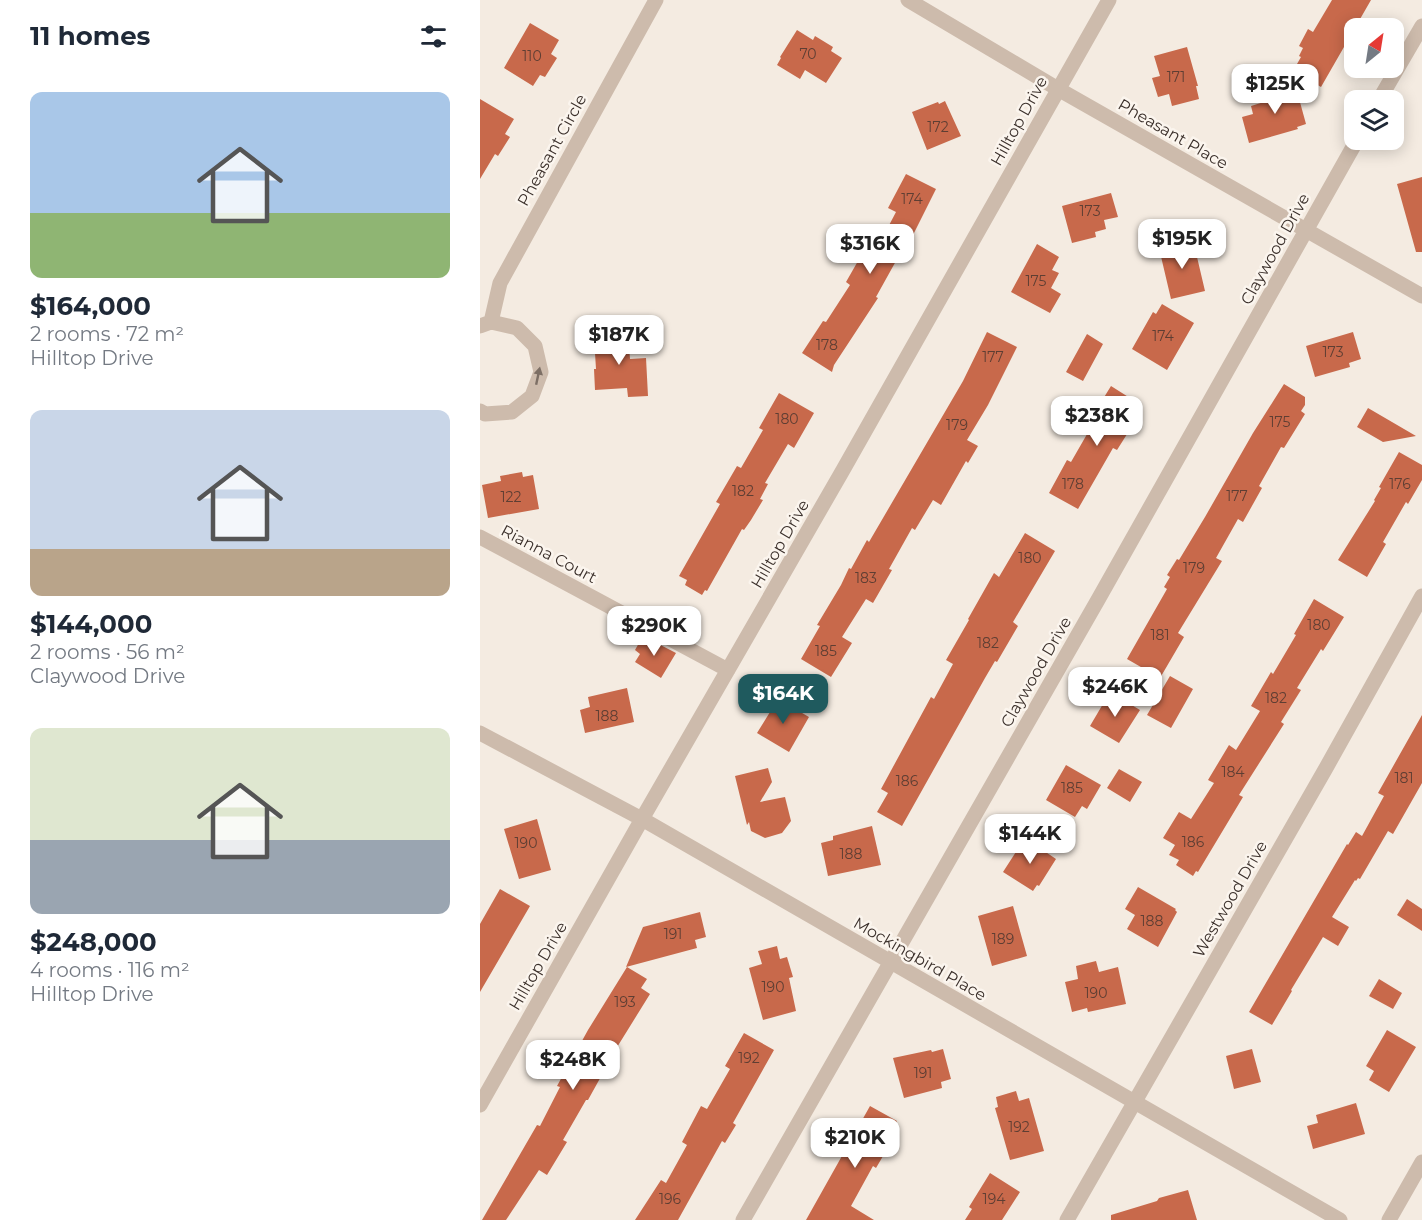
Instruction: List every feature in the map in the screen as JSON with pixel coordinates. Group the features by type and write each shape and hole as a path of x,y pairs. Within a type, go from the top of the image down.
{"street":[{"name":"Pheasant Circle","path":"480,411 486,414 512,412 532,396 541,372 535,346 517,328 486,324 500,283 656,0"},
{"name":"Pheasant Place","path":"908,0 1058,89 1422,296"},
{"name":"Hilltop Drive","path":"480,1105 1109,0"},
{"path":"1386,90 1422,26"},
{"name":"Claywood Drive","path":"742,1220 1105,588 1351,150"},
{"name":"Rianna Court","path":"480,537 728,670"},
{"name":"Westwood Drive","path":"1067,1220 1422,596"},
{"name":"Mockingbird Place","path":"480,733 642,819 1340,1220"},
{"path":"1389,1220 1422,1162"}],"building":[{"path":"1332,0 1371,0 1361,18 1344,18 1344,47 1321,87 1293,71 1301,57 1299,56 1303,48 1299,46 1308,29 1313,32"},
{"path":"530,23 559,40 551,54 557,58 545,77 540,75 533,86 504,68"},
{"path":"797,30 813,40 815,36 833,47 831,51 842,58 826,83 805,70 800,79 777,65"},
{"path":"1187,47 1198,86 1196,86 1199,99 1172,106 1169,94 1158,97 1152,78 1160,76 1154,56"},
{"path":"1295,84 1306,124 1297,127 1298,129 1249,143 1242,117 1253,114 1251,106 1274,99 1271,91"},
{"path":"480,99 514,119 505,134 510,137 498,156 495,154 480,179"},
{"path":"945,101 961,136 927,150 912,112"},
{"path":"906,174 936,189 913,235 911,234 876,297 878,298 834,365 832,372 802,353 850,285 846,282 866,247 875,252 896,212 888,208"},
{"path":"1422,177 1422,252 1416,252 1397,184"},
{"path":"1111,193 1118,217 1104,220 1106,229 1095,232 1096,237 1072,243 1062,206"},
{"path":"1193,240 1205,291 1171,299 1159,248"},
{"path":"1037,244 1059,257 1052,270 1059,273 1051,288 1061,294 1050,313 1011,292"},
{"path":"1162,304 1194,323 1167,370 1132,349 1153,312 1156,314"},
{"path":"987,332 1017,347 988,405 967,440 978,446 968,463 966,461 941,505 933,500 915,530 912,528 873,603 866,599 842,637 852,643 831,677 801,659 849,568 851,569 867,540 869,542 963,381"},
{"path":"1353,332 1361,359 1349,363 1350,367 1315,377 1306,346"},
{"path":"628,334 630,359 646,358 648,396 628,397 627,388 595,390 594,337"},
{"path":"1087,334 1103,344 1083,381 1066,372"},
{"path":"1284,384 1305,397 1305,405 1301,411 1305,414 1284,448 1281,447 1259,486 1262,488 1243,522 1238,519 1216,558 1222,561 1178,633 1184,637 1160,678 1127,659 1167,589 1164,587 1170,577 1167,575 1177,559 1179,560"},
{"path":"1111,386 1141,405 1138,410 1141,412 1117,450 1113,448 1078,509 1049,493 1067,460 1071,462 1094,422 1090,420"},
{"path":"779,393 814,413 794,448 788,444 765,483 768,484 760,499 763,500 744,530 742,529 707,591 705,590 702,595 685,585 687,580 679,576 720,504 716,502 737,466 741,468 763,430 759,428"},
{"path":"1368,408 1416,436 1383,442 1357,427"},
{"path":"1399,452 1422,465 1422,480 1408,504 1406,502 1383,542 1386,544 1367,577 1338,560 1375,501 1381,488 1379,487"},
{"path":"522,472 523,477 533,475 539,509 488,518 482,485 501,481 500,476"},
{"path":"1025,533 1055,551 1013,622 1018,626 985,678 902,826 877,812 888,793 881,789 931,697 934,699 953,664 946,660 968,619 994,573 999,577"},
{"path":"1314,599 1344,617 1297,688 1301,690 1281,722 1284,724 1239,795 1243,797 1198,872 1196,871 1193,876 1176,865 1179,860 1169,855 1175,845 1163,838 1179,812 1191,819 1214,783 1208,780 1229,745 1236,750 1260,711 1251,706 1296,635 1294,634"},
{"path":"655,615 687,634 685,636 653,619"},
{"path":"643,636 676,653 661,678 635,662 640,654 635,650"},
{"path":"1170,676 1193,689 1171,728 1147,715"},
{"path":"627,688 634,722 585,733 580,710 590,707 588,697"},
{"path":"1110,692 1140,710 1119,743 1090,726"},
{"path":"778,699 809,717 789,752 757,733"},
{"path":"1422,715 1422,783 1393,834 1388,831 1360,879 1355,880 1332,917 1349,927 1338,946 1323,937 1272,1025 1249,1012 1347,844 1356,832 1362,836 1384,796 1378,793"},
{"path":"1066,765 1101,785 1087,809 1082,806 1075,817 1046,800"},
{"path":"768,768 772,782 760,802 785,797 791,821 782,833 765,838 751,831 749,822 747,825 735,776"},
{"path":"1119,769 1142,782 1130,802 1107,788"},
{"path":"537,819 551,870 519,879 504,829"},
{"path":"872,826 881,865 828,876 821,843 833,840 833,836"},
{"path":"1025,838 1056,859 1039,886 1037,885 1033,891 1003,872"},
{"path":"1138,887 1176,909 1177,912 1158,947 1127,929 1135,915 1125,909"},
{"path":"500,889 530,906 480,992 480,924"},
{"path":"1407,899 1422,909 1422,931 1397,915"},
{"path":"1013,906 1027,956 992,966 978,916"},
{"path":"700,912 706,937 695,940 697,948 626,967 643,927"},
{"path":"777,946 780,959 787,957 793,977 789,978 796,1011 763,1020 749,968 762,964 758,951"},
{"path":"1096,961 1099,972 1118,967 1126,1004 1088,1012 1087,1008 1072,1012 1065,982 1078,979 1076,966"},
{"path":"627,967 647,979 641,988 650,994 563,1140 567,1142 547,1175 539,1170 506,1220 482,1220 537,1125 540,1126 560,1087 557,1086"},
{"path":"1379,979 1402,993 1393,1009 1369,996"},
{"path":"1387,1030 1416,1047 1389,1092 1369,1080 1374,1071 1366,1066"},
{"path":"744,1033 774,1050 733,1123 736,1125 725,1143 722,1141 678,1220 635,1220 661,1180 666,1183 687,1145 682,1142 701,1106 707,1109 730,1069 725,1066"},
{"path":"943,1049 951,1079 941,1082 942,1088 904,1098 893,1058"},
{"path":"1252,1049 1261,1082 1234,1089 1226,1056"},
{"path":"1016,1091 1019,1101 1029,1098 1044,1151 1010,1160 995,1108 998,1107 996,1097"},
{"path":"1356,1103 1365,1134 1313,1149 1307,1126 1318,1123 1316,1115"},
{"path":"870,1106 897,1121 891,1131 896,1134 876,1168 873,1166 851,1206 874,1220 806,1220"},
{"path":"990,1173 1020,1192 1002,1220 965,1220 972,1209 969,1207"},
{"path":"1188,1190 1197,1220 1111,1220 1111,1215"}]}
